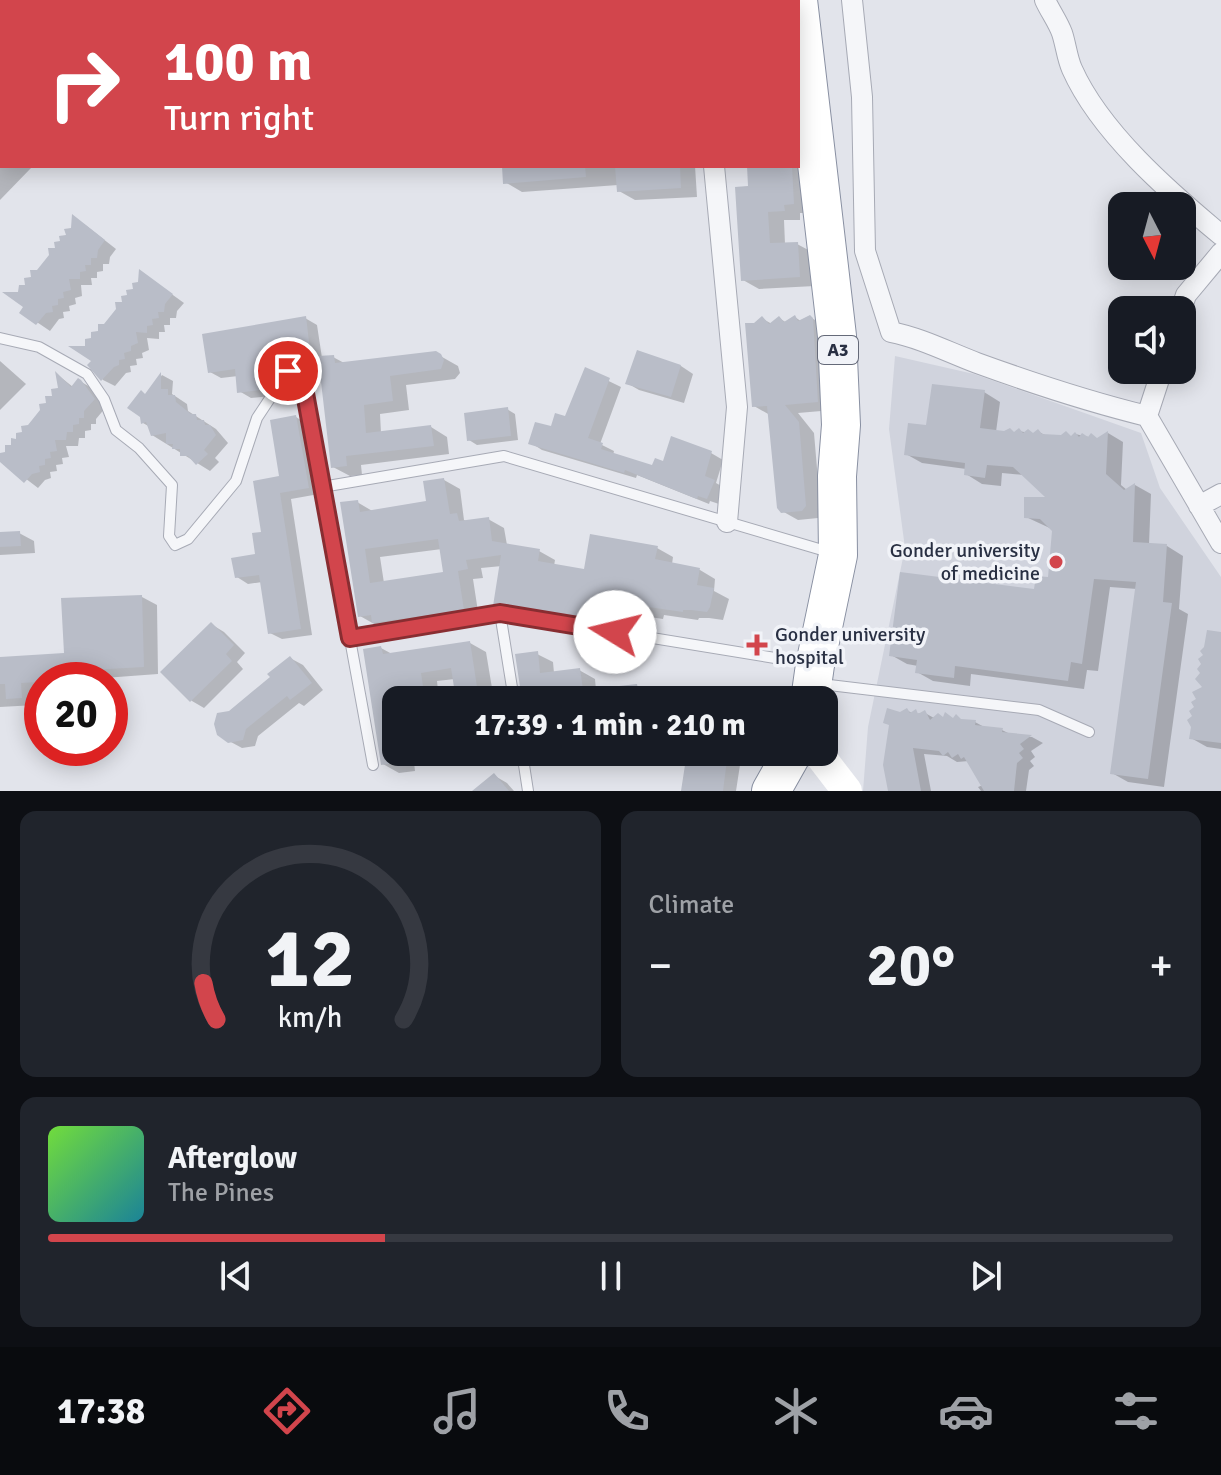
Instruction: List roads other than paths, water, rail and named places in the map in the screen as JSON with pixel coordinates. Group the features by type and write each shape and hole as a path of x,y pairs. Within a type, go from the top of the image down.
{"highway":[{"name":"A3","path":"800,17 837,336 841,425 837,476 838,555 803,681"},
{"path":"771,791 785,766"}],"street":[{"path":"852,0 862,97 865,251 891,332 914,336 977,363 1147,416 1221,543"},
{"path":"1045,0 1062,33 1071,68 1089,100 1126,146 1175,197 1221,235"},
{"path":"714,168 737,407 727,522"},
{"path":"1186,296 1221,253"},
{"path":"1147,416 1157,384"},
{"path":"1199,506 1221,494"},
{"path":"828,766 847,791"}],"lane":[{"path":"0,338 39,347 87,374 104,399 116,430 139,448 172,485 169,536 175,545 188,539 236,481 257,418 288,371 302,377 373,765"},
{"path":"322,487 504,456 838,555"},
{"path":"350,638 500,613 803,681 1039,710 1089,732"},
{"path":"500,613 512,686"},
{"path":"524,766 528,791"}],"place":[{"name":"Gonder university of medicine","path":"1056,562"},
{"name":"Gonder university hospital","path":"757,645"}]}
